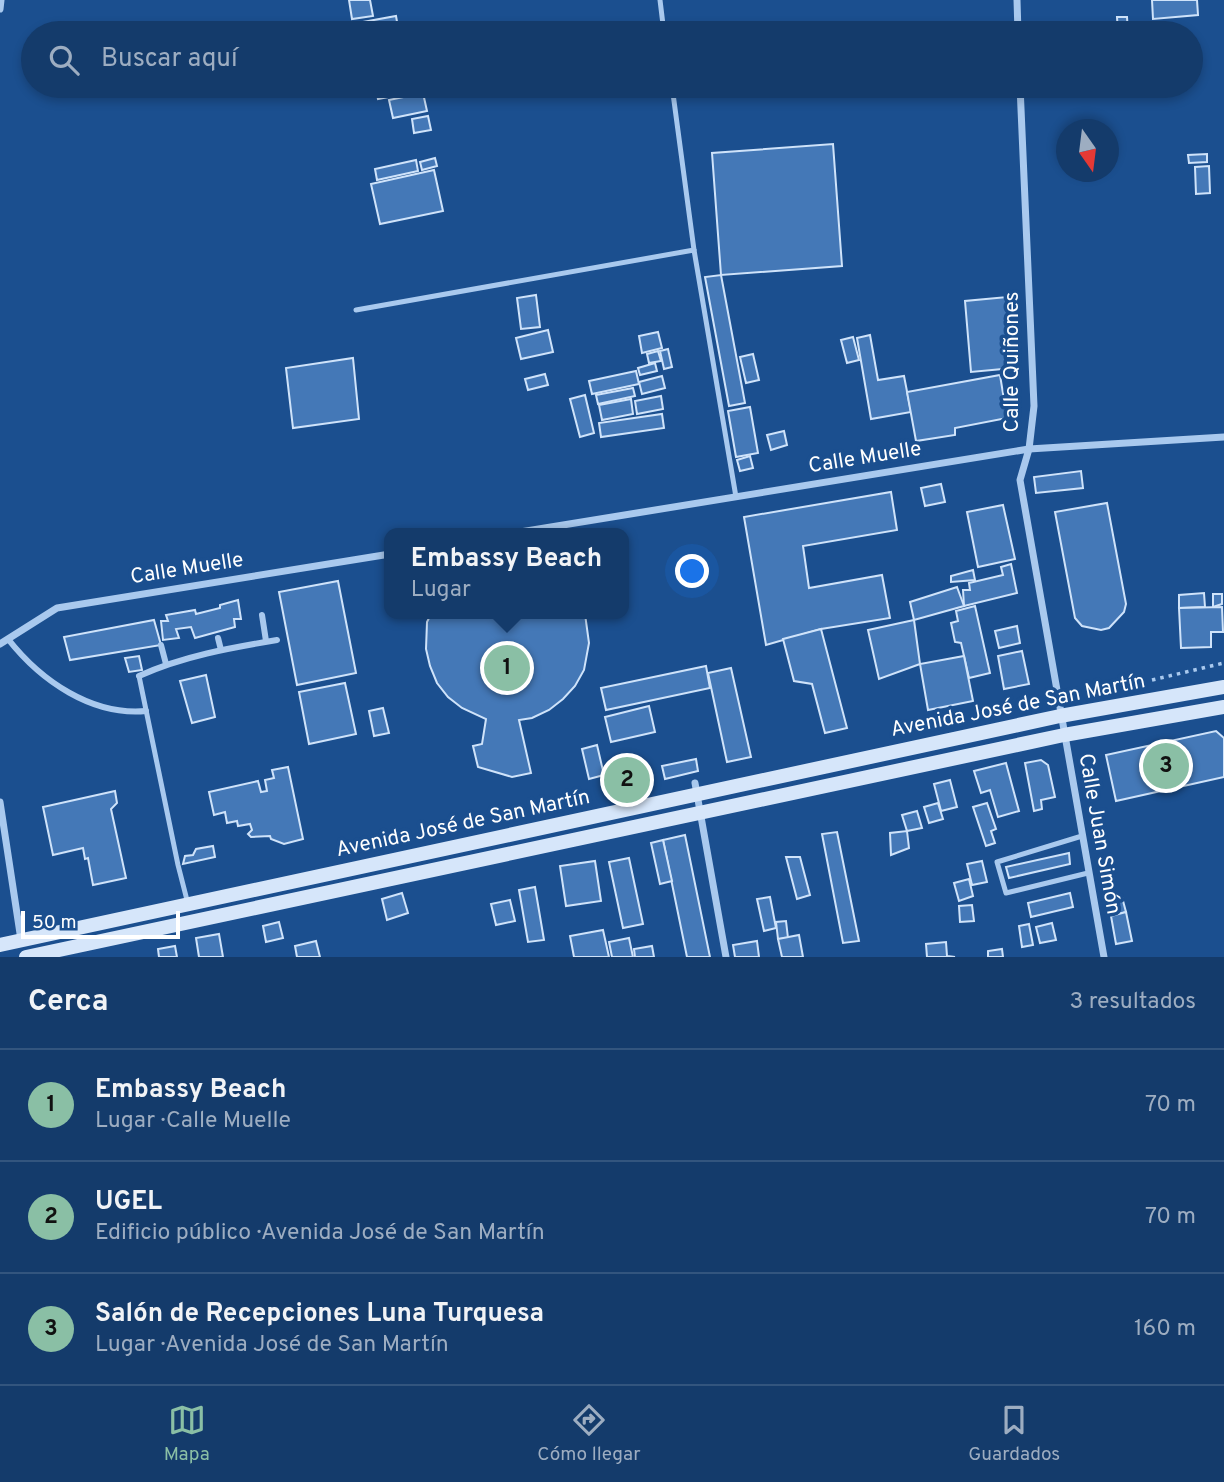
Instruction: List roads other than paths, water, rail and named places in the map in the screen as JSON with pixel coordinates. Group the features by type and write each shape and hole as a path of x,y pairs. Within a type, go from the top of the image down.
{"main road":[{"name":"Avenida José de San Martín","path":"0,945 696,789 1060,716 1224,687"},
{"name":"Avenida José de San Martín","path":"26,957 1064,736 1224,707"}],"street":[{"path":"0,9 1,0"},
{"path":"1017,0 1018,21"},
{"name":"Calle Quiñones","path":"1021,98 1034,406 1029,449 1020,480 1060,716"},
{"name":"Calle Muelle","path":"545,528 1029,449 1224,438"},
{"name":"Calle Muelle","path":"0,645 57,608 384,555"},
{"path":"262,615 267,641"},
{"path":"218,638 221,650"},
{"path":"8,639 21,656 65,692 110,710 126,713 146,712"},
{"path":"139,676 166,664 277,639"},
{"path":"161,645 166,664"},
{"name":"Calle Juan Simón","path":"1060,716 1104,957"},
{"path":"696,789 726,957"},
{"path":"0,802 22,940"}],"lane":[{"path":"660,0 663,21"},
{"path":"674,98 694,250 736,497"},
{"path":"356,310 694,250"},
{"path":"139,676 188,904"},
{"path":"1082,836 997,862 1006,893 1088,873"}],"place":[{"name":"Embassy Beach","path":"507,668"},
{"name":"Salón de Recepciones Luna Turquesa","path":"1166,766"},
{"name":"UGEL","path":"627,780"}]}
